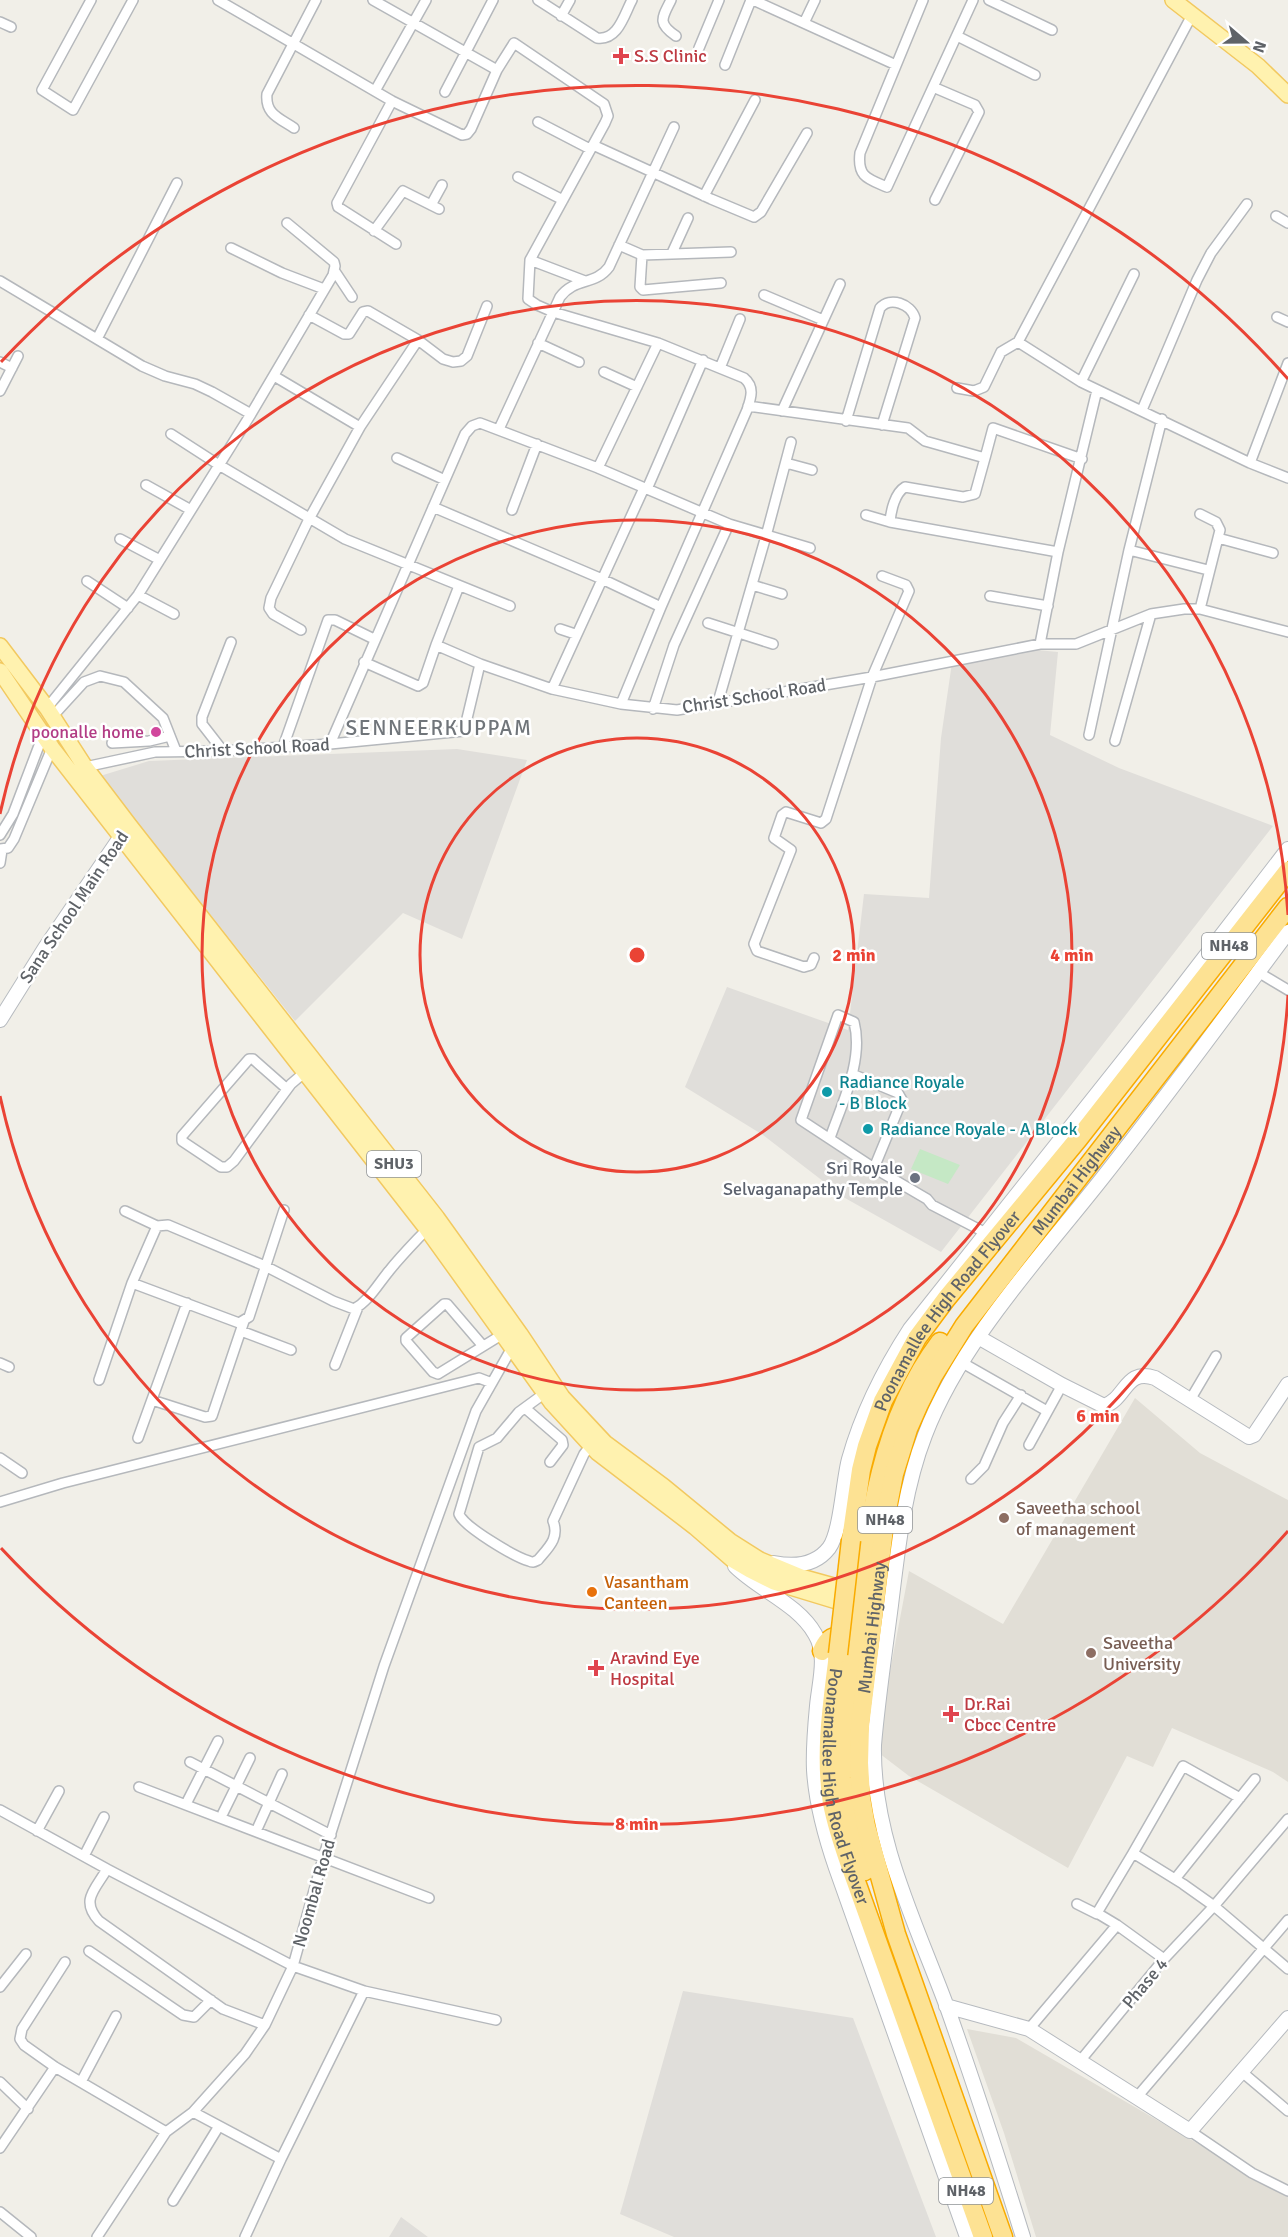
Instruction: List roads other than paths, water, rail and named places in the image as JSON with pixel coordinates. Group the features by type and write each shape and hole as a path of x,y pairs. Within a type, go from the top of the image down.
{"highway":[{"name":"NH48","path":"1164,1018 1288,872"},
{"name":"Mumbai Highway","path":"1003,2237 896,1934 873,1857 861,1798 860,1726 885,1520 900,1454 908,1430 933,1376 964,1326 1288,907"},
{"name":"Poonamallee High Road Flyover","path":"983,2237 854,1876 832,1804 829,1782 829,1732 861,1470 883,1401 917,1338 1079,1138 1164,1018"},
{"path":"914,1985 892,1942 866,1876 846,1798 838,1652 859,1601 876,1486 890,1439 911,1392 927,1362 954,1324 994,1276 1032,1237"}],"main road":[{"path":"1173,0 1258,66 1288,95"},
{"name":"SHU3","path":"0,646 50,713 125,830 305,1072 512,1338 562,1397 605,1443 752,1555 859,1601"},
{"name":"SHU3","path":"0,671 48,741 125,830 437,1218 545,1393 591,1445 733,1560 774,1582 859,1601"}],"street":[{"path":"91,0 42,90 73,110 133,0"},
{"path":"218,0 392,101 462,135 467,134 471,129 497,70 514,43 604,104 608,116 530,260 528,299 553,312 658,343 703,360 749,382 752,389 748,406 660,607 621,704"},
{"path":"294,128 268,110 267,94 316,0"},
{"path":"374,0 497,70"},
{"path":"375,91 426,0"},
{"path":"445,92 493,0"},
{"path":"538,0 597,38 605,39 614,34 632,0"},
{"path":"561,16 570,0"},
{"path":"671,0 662,23 664,28 676,36"},
{"path":"699,48 719,0"},
{"path":"725,65 752,0 896,64"},
{"path":"804,23 815,0"},
{"path":"923,0 860,153 861,172 867,178 887,187 973,0"},
{"path":"989,0 1052,30"},
{"path":"957,388 974,391 984,387 1001,352 1018,342 1192,15"},
{"path":"0,22 11,27"},
{"path":"957,36 1035,75"},
{"path":"933,87 975,105 979,112 935,200"},
{"path":"704,196 755,100"},
{"path":"392,101 336,203 338,207 396,244"},
{"path":"538,122 747,215 758,215 807,133"},
{"path":"499,429 565,290 571,285 602,276 674,127"},
{"path":"518,177 563,200"},
{"path":"97,339 177,183"},
{"path":"374,231 403,191 435,207 442,185"},
{"path":"1142,410 1197,280 1211,253 1247,204"},
{"path":"1275,216 1288,223"},
{"path":"672,253 688,218"},
{"path":"50,713 138,595 274,376 334,270 334,262 287,223"},
{"path":"619,244 642,255 731,252"},
{"path":"231,248 282,273 324,289"},
{"path":"642,255 640,287 643,290 721,283"},
{"path":"530,260 585,281"},
{"path":"334,270 352,297"},
{"path":"1081,382 1134,274"},
{"path":"0,280 142,366 165,376 195,384 251,414"},
{"path":"782,411 840,284"},
{"path":"764,295 823,320"},
{"path":"846,421 880,308 886,302 891,301 909,308 915,318 882,425"},
{"path":"309,315 344,334 349,334 363,312 368,311 418,340 443,359 453,362 461,361 470,350 487,306"},
{"path":"1276,317 1288,322"},
{"path":"720,368 740,319"},
{"path":"301,630 273,614 269,608 272,598 309,519 360,427 418,340"},
{"path":"1018,342 1081,382 1250,463 1288,478"},
{"path":"538,343 579,362"},
{"path":"598,468 658,343"},
{"path":"0,391 18,356"},
{"path":"552,689 703,360"},
{"path":"0,362 12,368"},
{"path":"1250,463 1288,363"},
{"path":"604,372 637,387"},
{"path":"274,376 360,427"},
{"path":"1040,644 1058,552 1097,390"},
{"path":"748,406 908,428 925,441 985,458"},
{"path":"1089,735 1129,550 1162,419"},
{"path":"330,744 465,434 472,426 480,423 499,429 729,524 810,548"},
{"path":"890,522 898,492 905,487 963,497 975,494 993,428 1082,459"},
{"path":"171,434 345,539 510,606"},
{"path":"718,702 791,442"},
{"path":"512,510 537,444"},
{"path":"397,458 445,480"},
{"path":"786,463 812,470"},
{"path":"146,485 191,510"},
{"path":"434,507 602,579 660,607"},
{"path":"1200,514 1218,525 1220,530 1208,570 1200,609 1288,632"},
{"path":"866,515 890,522 1058,552"},
{"path":"653,709 674,645 729,524"},
{"path":"1218,538 1273,553"},
{"path":"120,539 160,560"},
{"path":"1129,550 1208,570"},
{"path":"814,958 811,965 804,968 757,951 754,944 791,850 774,838 782,815 786,812 821,823 826,819 872,677 909,591 906,585 882,576"},
{"path":"87,581 128,608"},
{"path":"752,585 782,594"},
{"path":"364,662 418,686 423,683 459,586"},
{"path":"138,595 174,614"},
{"path":"990,596 1048,606"},
{"name":"Christ School Road","path":"85,767 155,752 223,751 330,744 464,731 480,664 552,689 621,704 677,710 872,677 1040,644 1076,644 1151,614 1200,609"},
{"path":"1115,741 1151,614"},
{"path":"283,747 328,620 335,620 374,639"},
{"path":"708,623 773,644"},
{"path":"561,629 576,634"},
{"path":"223,751 202,724 202,717 231,642"},
{"path":"436,645 480,664"},
{"path":"50,713 84,682 100,676 124,682 163,718 176,752"},
{"path":"112,743 149,741 170,736"},
{"path":"0,835 13,814 48,741"},
{"path":"0,863 1,850 8,848 14,839 48,741"},
{"name":"Sana School Main Road","path":"0,1020 45,948 125,830"},
{"path":"752,1555 783,1564 802,1565 819,1557 831,1545 849,1460 865,1414 876,1389 910,1329 1164,1018 1288,849"},
{"path":"1023,2237 985,2116 889,1849 878,1803 874,1763 876,1727 897,1559 910,1482 916,1458 934,1411 961,1362 978,1337 1138,1132 1288,932"},
{"path":"1258,972 1288,990"},
{"path":"830,1138 852,1074 858,1037 854,1022 838,1015 801,1120 874,1168 927,1199 932,1205 987,1232"},
{"path":"287,1089 253,1059 249,1059 182,1136 182,1141 221,1167 227,1167 234,1161 287,1089 305,1072"},
{"path":"852,1074 898,1093 902,1100 874,1168"},
{"path":"152,1400 205,1417 212,1416 243,1326 249,1317 284,1210"},
{"path":"125,1211 157,1226 168,1226 265,1266 333,1301 354,1309 358,1307"},
{"path":"99,1380 132,1283 157,1226"},
{"path":"335,1365 358,1307 427,1229"},
{"path":"132,1283 239,1323 291,1350"},
{"path":"138,1437 187,1303"},
{"path":"483,1346 447,1304 444,1304 414,1331 406,1341 433,1372 438,1374 483,1346 512,1338"},
{"path":"978,1337 1104,1406 1111,1404 1134,1377 1145,1375 1155,1378 1249,1437 1254,1435 1288,1384"},
{"name":"Noombal Road","path":"496,2019 364,1991 293,1966 323,1858 384,1666 476,1411 492,1383 512,1338"},
{"path":"1190,1400 1216,1356"},
{"path":"961,1362 1047,1411"},
{"path":"0,1502 74,1480 479,1378 492,1383"},
{"path":"1029,1445 1062,1385"},
{"path":"545,1393 525,1408 497,1438 483,1444 477,1452 459,1514 462,1521 529,1561 538,1560 553,1541 556,1531 553,1521 575,1471 591,1445"},
{"path":"971,1479 984,1466 1003,1423 1021,1395"},
{"path":"525,1408 562,1440 563,1445 550,1462"},
{"path":"0,1458 22,1473"},
{"path":"718,1547 751,1580 803,1619 838,1652 814,1743 815,1790 819,1811 836,1868 967,2237"},
{"path":"188,1800 218,1741"},
{"path":"223,1813 250,1758"},
{"path":"190,1762 331,1835"},
{"path":"1097,1914 1183,1766 1240,1798"},
{"path":"258,1827 282,1774"},
{"path":"1174,1879 1255,1779"},
{"path":"139,1787 429,1898"},
{"path":"37,1831 59,1791"},
{"path":"0,1810 84,1857 293,1966 265,2025 245,2054 193,2112 166,2132 97,2237"},
{"path":"84,1857 104,1817"},
{"name":"Phase 4","path":"1080,2061 1164,1959 1214,1906 1288,1819"},
{"path":"1133,1853 1214,1906 1288,1969"},
{"path":"107,1869 88,1899 92,1914 99,1922 223,2009 265,2025"},
{"path":"1077,1904 1117,1925 1164,1959"},
{"path":"1137,2097 1288,1920"},
{"path":"1029,2029 1117,1925"},
{"path":"89,1951 183,2015 194,2017 210,2000"},
{"path":"0,1987 26,1954"},
{"path":"65,1962 20,2034 24,2046 55,2067 166,2132"},
{"path":"245,2237 281,2158 364,1991"},
{"path":"946,2006 1029,2029 1252,2173 1288,2192"},
{"path":"81,2082 116,2016"},
{"path":"1190,2132 1288,2018"},
{"path":"0,2148 55,2067"},
{"path":"1242,2072 1288,2111"},
{"path":"0,2082 28,2109"},
{"path":"193,2112 281,2158"},
{"path":"173,2201 219,2126"},
{"path":"0,2212 31,2237"}],"place":[{"name":"S.S Clinic","path":"621,56"},
{"name":"poonalle home","path":"156,732"},
{"name":"Radiance Royale - B Block","path":"827,1092"},
{"name":"Radiance Royale - A Block","path":"868,1129"},
{"name":"Sri Royale Selvaganapathy Temple","path":"915,1178"},
{"name":"Saveetha school of management","path":"1004,1518"},
{"name":"Vasantham Canteen","path":"592,1592"},
{"name":"Saveetha University","path":"1091,1653"},
{"name":"Aravind Eye Hospital","path":"596,1668"},
{"name":"Dr.Rai Cbcc Centre","path":"951,1714"}],"district":[{"name":"SENNEERKUPPAM","path":"439,728"}]}
